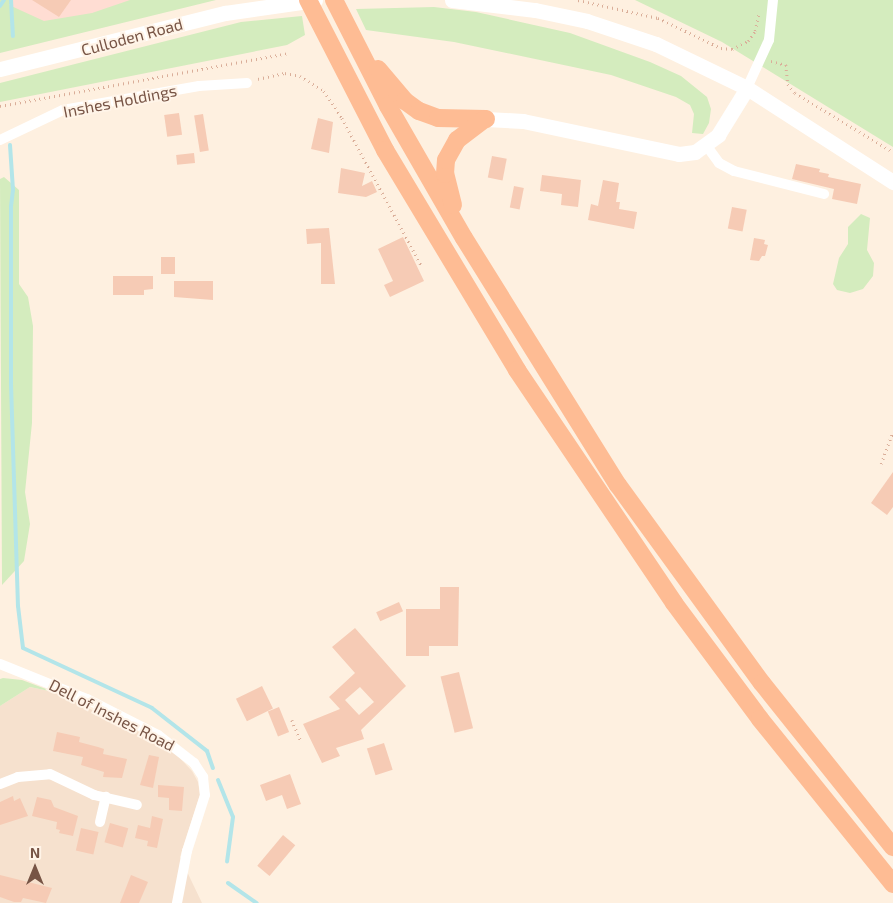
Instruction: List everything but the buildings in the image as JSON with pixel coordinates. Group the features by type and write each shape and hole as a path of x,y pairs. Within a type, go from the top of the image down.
{"highway":[{"path":"308,0 385,150 517,370 674,603 760,719 893,884"},
{"path":"334,0 464,238 618,485 762,683 893,848"},
{"path":"351,33 392,87 419,111 438,118 486,119"},
{"path":"464,238 448,188 446,160 457,140 486,119"}],"main road":[{"name":"Culloden Road","path":"0,69 225,13 315,0"},
{"path":"452,0 535,10 587,21 656,44 747,88 893,182"},
{"path":"486,119 524,121 664,152 695,152 706,146 728,122 747,88"}],"street":[{"path":"747,88 769,40 773,0"},
{"name":"Inshes Holdings","path":"0,140 63,110 200,86 247,83"},
{"path":"706,146 719,163 734,172 824,194"},
{"name":"Dell of Inshes Road","path":"0,664 87,699 158,735 194,763 203,777 205,796 187,851 177,903"},
{"path":"0,784 18,777 50,774 106,797 137,805"},
{"path":"100,822 106,797"}],"path":[{"path":"578,0 658,18 721,48 732,50 748,41 755,31 760,10"},
{"path":"0,106 288,53"},
{"path":"786,65 788,84 795,93 893,152"},
{"path":"247,83 285,73 300,76 324,91 342,118 421,265"},
{"path":"881,464 893,431"},
{"path":"292,720 301,741"}],"shaded area":[{"path":"0,0 184,0 0,47"},
{"path":"30,687 54,692 137,731 174,752 192,771 198,782 200,795 180,857 202,903 0,903 0,706"}],"green space":[{"path":"0,0 12,0 9,5 44,21 92,13 130,0 216,0 0,53"},
{"path":"635,0 893,0 893,147 722,42"},
{"path":"434,7 476,12 570,33 650,62 681,76 707,97 711,109 709,123 703,134 692,133 694,114 690,105 676,97 611,75 454,42 366,30 356,9"},
{"path":"302,16 305,35 287,45 0,102 0,83 241,22"},
{"path":"4,177 19,190 19,284 28,297 33,326 32,423 25,492 30,524 24,561 2,585 0,179"},
{"path":"861,214 870,218 867,250 874,263 873,276 863,289 850,293 837,290 833,284 839,258 848,244 848,227"},
{"path":"0,679 22,680 54,692 30,687 0,706"}],"waterway":[{"path":"0,6 4,0"},
{"path":"11,0 13,36"},
{"path":"10,145 13,190 11,207 11,384 18,606 23,648 152,708 207,751 213,768"},
{"path":"218,780 233,817 227,862"},
{"path":"228,883 257,903"}]}
